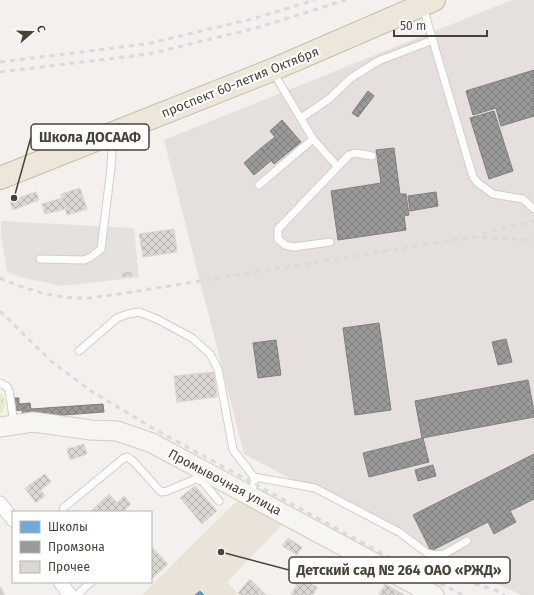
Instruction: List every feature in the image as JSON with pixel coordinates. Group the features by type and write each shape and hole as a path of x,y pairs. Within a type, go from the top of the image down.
{"highway":[{"name":"проспект 60-летия Октября","path":"0,178 272,70 428,2"}],"street":[{"name":"Промывочная улица","path":"7,426 33,422 91,430 117,430 152,443 251,486 434,595"},
{"path":"0,502 12,519"},
{"path":"61,583 70,595"}],"lane":[{"path":"428,2 433,40 473,177 478,184 493,194 522,199 534,209"},
{"path":"301,118 330,99 351,78 378,61 433,40"},
{"path":"272,70 313,139 337,166"},
{"path":"40,259 84,260 91,258 101,249 112,151 107,136"},
{"path":"259,185 313,139"},
{"path":"330,242 294,247 285,245 278,239 278,229 349,155 356,153 372,156"},
{"path":"79,351 117,318 139,312 157,319 192,338 210,354 218,369 233,450 251,486 315,488 399,532 427,553 435,556 444,554 467,541"},
{"path":"0,383 6,386 9,390 7,426"},
{"path":"63,511 64,507 127,457 133,461 162,492 196,479 203,482 219,501"},
{"path":"77,595 90,583"}],"shaded area":[{"path":"512,0 534,0 534,595 522,595 431,554 244,454 164,140"},
{"path":"1,221 134,228 139,277 62,286 20,277 7,272 1,235"},
{"path":"243,495 286,521 227,582 239,595 142,595"}],"green space":[{"path":"0,393 3,395 5,403 0,414"}],"building: Школы":[{"path":"200,591 204,595 195,595"}],"building: Промзона":[{"path":"534,70 534,116 501,126 496,108 473,115 466,91"},
{"path":"368,91 374,96 358,117 352,113"},
{"path":"494,111 513,171 489,179 470,118"},
{"path":"282,120 301,142 274,164 261,148 275,137 270,131"},
{"path":"261,148 272,160 254,175 244,163"},
{"path":"394,148 400,194 406,194 409,215 404,216 406,230 338,240 331,191 381,183 376,150"},
{"path":"436,192 438,206 410,211 408,196"},
{"path":"379,323 391,410 355,415 343,328"},
{"path":"506,339 512,362 498,365 492,342"},
{"path":"276,340 281,375 258,378 253,343"},
{"path":"528,380 534,417 422,438 415,401"},
{"path":"12,398 19,398 19,404 30,403 31,409 103,404 104,412 23,418 22,410 13,411"},
{"path":"423,438 429,462 369,477 363,453"},
{"path":"534,454 534,499 510,511 516,522 494,534 488,522 431,551 413,515"},
{"path":"433,465 436,476 418,481 415,470"}],"building: Прочее":[{"path":"80,188 87,209 67,215 61,194"},
{"path":"36,192 39,200 13,210 10,201"},
{"path":"62,198 65,209 45,214 42,204"},
{"path":"174,229 177,252 143,257 139,234"},
{"path":"122,272 132,272 132,276 122,277"},
{"path":"214,372 217,397 177,402 174,376"},
{"path":"84,444 87,454 70,460 67,449"},
{"path":"45,474 51,482 41,490 45,496 36,503 25,488"},
{"path":"195,486 217,511 202,524 180,498"},
{"path":"109,494 117,503 124,496 131,504 124,511 91,511"},
{"path":"288,538 302,547 297,555 282,546"},
{"path":"152,547 168,564 153,578 152,577"},
{"path":"300,578 317,587 313,595 291,595"},
{"path":"250,579 266,595 240,595 238,593"},
{"path":"385,584 405,595 379,595"},
{"path":"0,586 5,595 0,595"}],"railway":[{"path":"0,62 146,44 252,19 315,0"},
{"path":"0,72 149,54 256,28 346,0"},
{"path":"482,234 534,221"},
{"path":"0,278 19,286 48,294 86,298 113,295 472,237 534,240"},
{"path":"0,311 51,361 91,391 156,430 396,561 463,595"},
{"path":"417,567 495,590 505,595"}],"place":[{"name":"Школа ДОСААФ","path":"14,198"},
{"name":"Детский сад № 264 ОАО «РЖД»","path":"221,552"}]}
